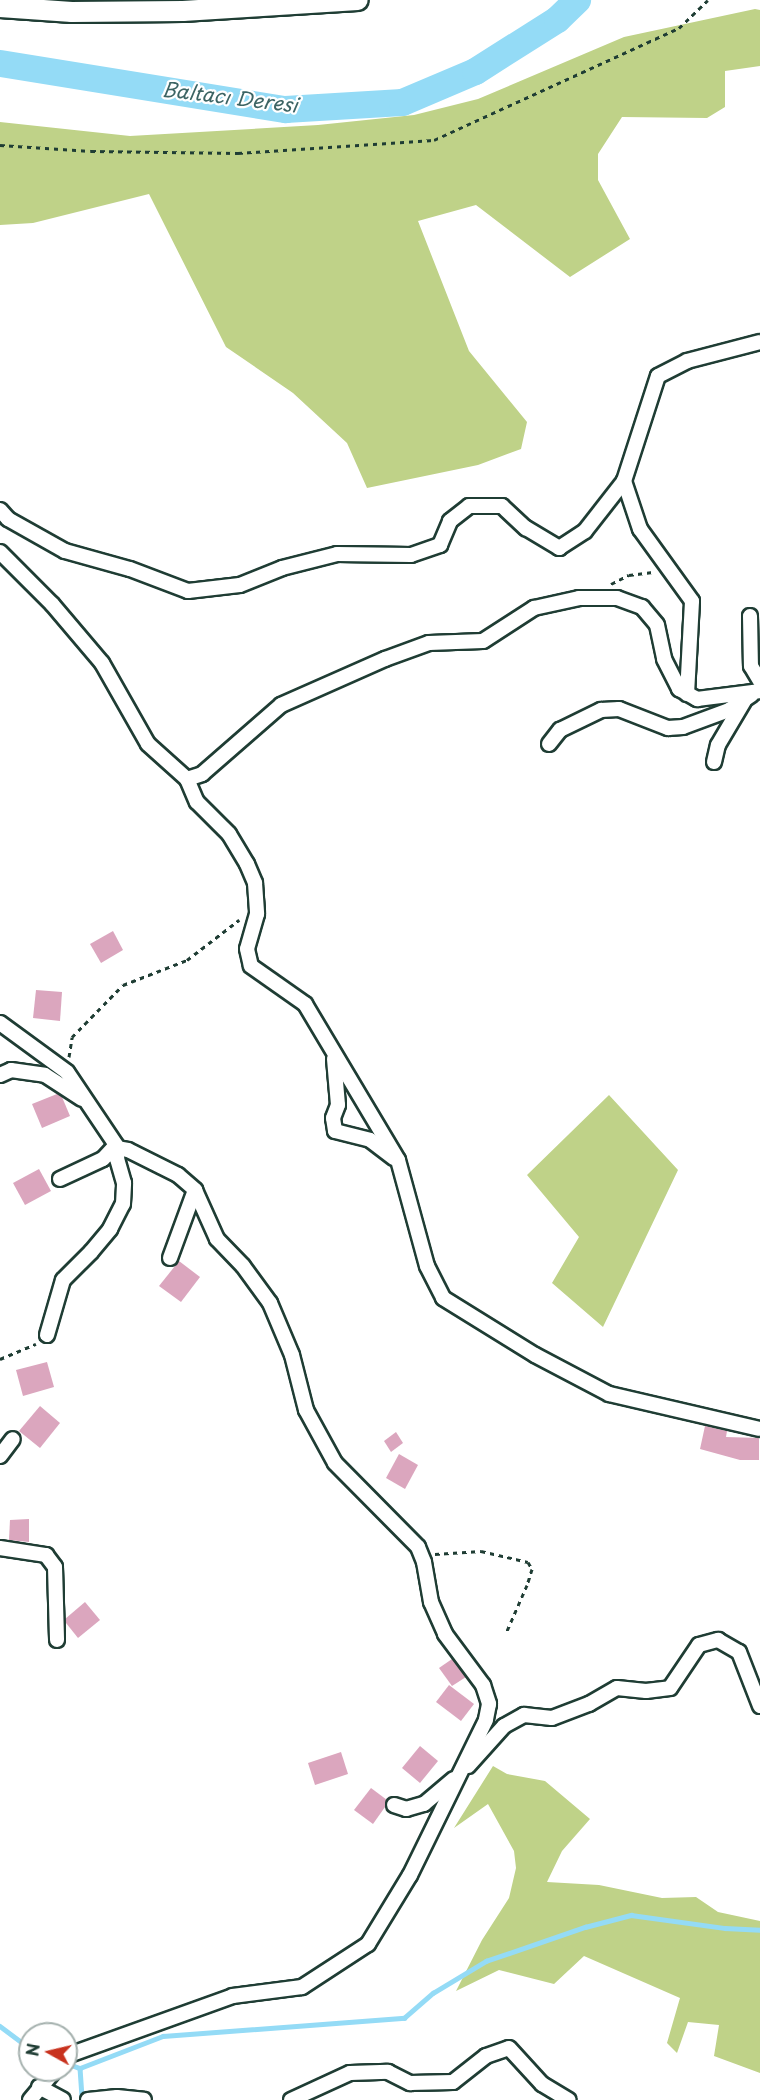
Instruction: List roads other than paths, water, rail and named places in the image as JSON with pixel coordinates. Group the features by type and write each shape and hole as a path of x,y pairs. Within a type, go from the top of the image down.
{"main road":[{"path":"0,6 72,12 183,11 358,0"}],"street":[{"path":"0,510 8,519 65,551 130,569 188,591 240,585 282,568 338,554 411,555 440,545 450,521 469,506 502,506 526,528 559,548 585,531 624,481 658,376 687,361 760,342"},
{"path":"624,481 640,529 692,601 687,694"},
{"path":"0,552 52,604 102,663 148,744 187,779 197,802 229,834 255,883 257,914 247,949 251,966 305,1004 398,1160 427,1266 443,1298 535,1356 609,1394 759,1429"},
{"path":"187,779 202,774 281,705 385,658 429,643 483,641 534,608 579,598 617,598 642,607 657,625 664,659 679,689 687,694 697,699 755,691"},
{"path":"714,762 718,745 755,691 751,666 750,616"},
{"path":"549,744 560,730 601,710 619,709 668,728 702,722 729,710 755,691"},
{"path":"0,1023 67,1072 117,1147 117,1159 124,1183 123,1204 104,1237 63,1280 47,1335"},
{"path":"331,1045 337,1074 338,1105 333,1118 335,1131 370,1140 398,1160"},
{"path":"0,1075 11,1070 45,1074 89,1103"},
{"path":"60,1179 103,1159 117,1147"},
{"path":"78,2052 233,1996 302,1987 368,1944 410,1875 486,1720 489,1704 483,1685 445,1634 431,1602 418,1547 335,1463 306,1410 292,1355 270,1303 243,1266 217,1239 195,1190 178,1175 128,1150 117,1147"},
{"path":"170,1258 195,1190"},
{"path":"0,1456 13,1439"},
{"path":"0,1548 46,1555 55,1567 57,1640"},
{"path":"394,1805 406,1809 424,1804 458,1776 504,1726 524,1715 552,1718 589,1704 617,1688 646,1691 670,1688 699,1645 718,1640 739,1652 760,1707"},
{"path":"291,2100 350,2073 388,2072 410,2083 453,2082 486,2056 509,2048 542,2084 569,2100"},
{"path":"30,2100 44,2082"},
{"path":"39,2087 63,2100"},
{"path":"88,2100 117,2097 144,2100"}],"waterway":[{"name":"Baltacı Deresi","path":"0,63 285,109 402,102 475,71 557,19 577,0"},
{"path":"80,2068 163,2036 404,2018 433,1993 486,1961 585,1927 631,1915 725,1928 760,1930"},
{"path":"0,2026 18,2040"},
{"path":"78,2067 80,2068 82,2100"}]}
